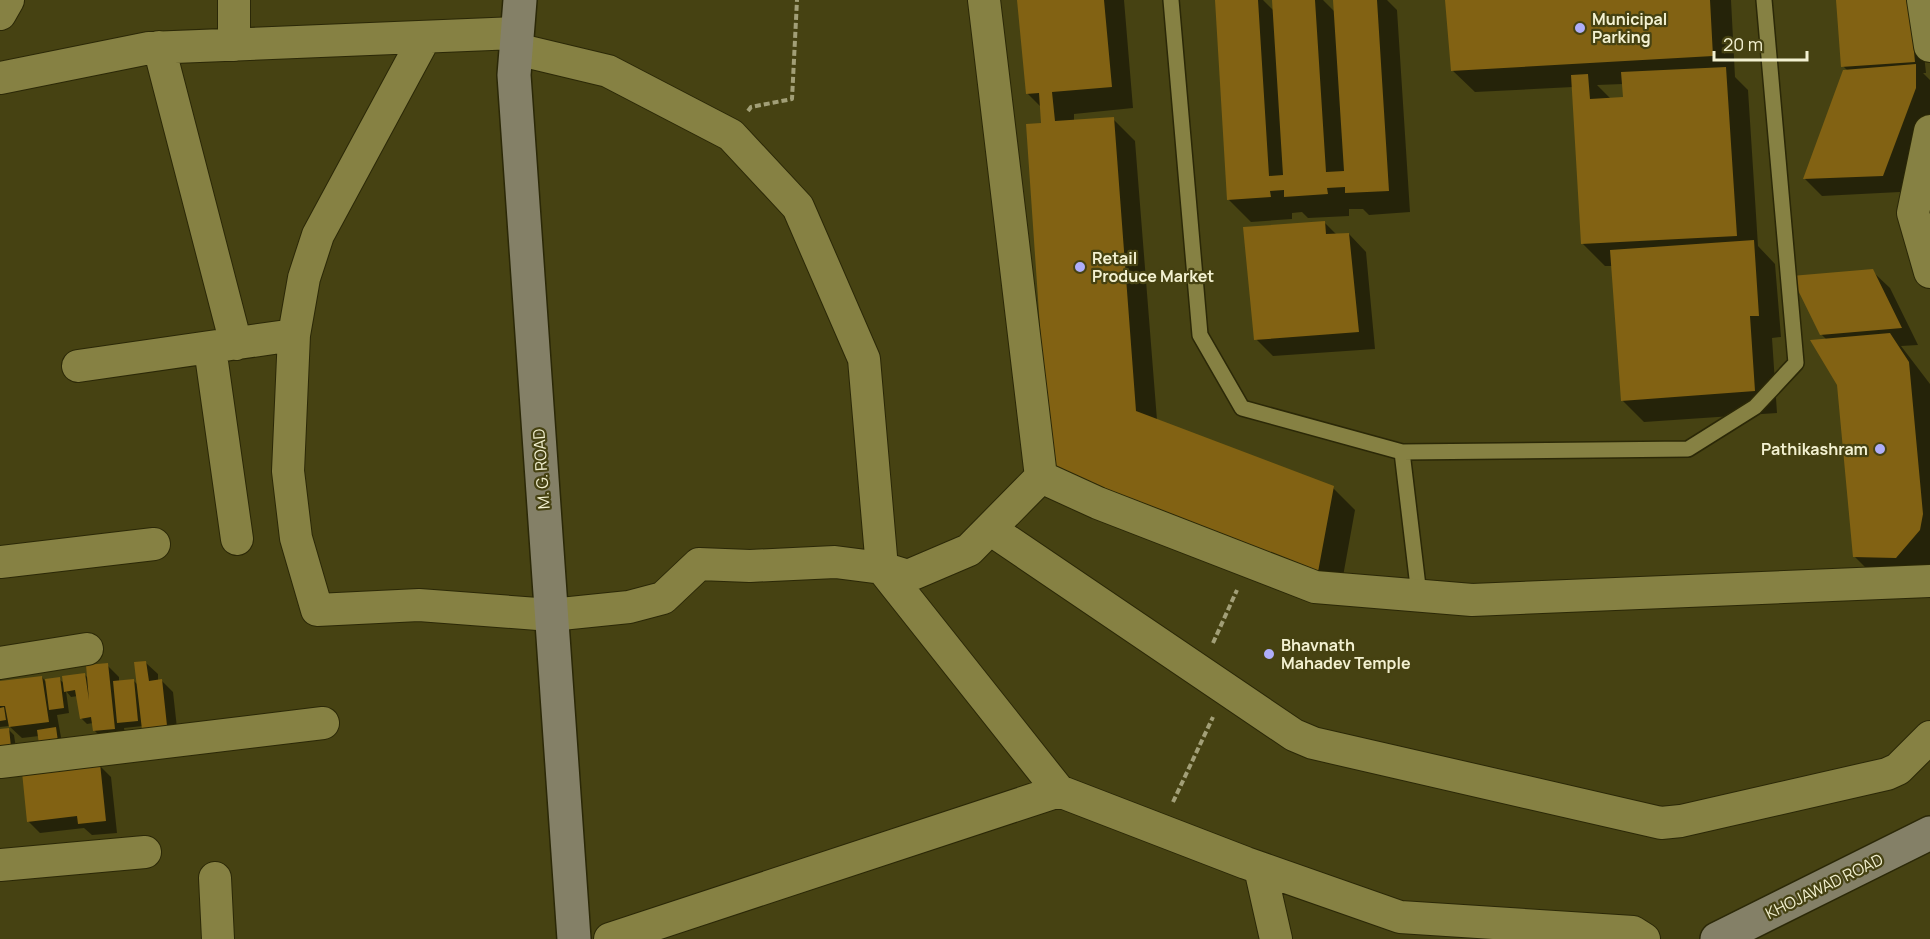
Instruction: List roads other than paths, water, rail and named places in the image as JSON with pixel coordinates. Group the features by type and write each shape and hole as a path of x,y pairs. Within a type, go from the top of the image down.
{"main road":[{"name":"M. G. ROAD","path":"520,0 514,75 574,939"},
{"name":"KHOJAWAD ROAD","path":"1717,939 1930,833"}],"street":[{"path":"0,14 8,0"},
{"path":"234,0 234,45"},
{"path":"984,0 1041,477"},
{"path":"1923,0 1930,46"},
{"path":"425,37 318,235 304,278 294,335 288,471 296,538 317,610 418,605 551,615 629,607 663,598 699,564 750,566 835,562 882,568 908,576 969,550 1041,477"},
{"path":"0,78 159,47 425,37 517,41 608,71 731,135 798,207 864,359 882,568 1059,791 1260,868 1400,917 1633,932 1644,939"},
{"path":"159,47 223,346 237,539"},
{"path":"1930,131 1913,213 1930,272"},
{"path":"78,366 294,335"},
{"path":"1041,477 1098,503 1315,587 1472,600 1930,581"},
{"path":"990,529 1294,735 1313,743 1661,823 1681,822 1887,774 1898,769 1930,737"},
{"path":"0,562 154,544"},
{"path":"0,663 87,649"},
{"path":"0,762 323,723"},
{"path":"610,939 696,926 1059,791"},
{"path":"0,865 145,852"},
{"path":"1260,868 1276,939"},
{"path":"215,878 218,939"}],"lane":[{"path":"1171,0 1200,335 1242,408 1402,452 1688,449 1755,407 1796,363 1764,0"},
{"path":"1402,452 1419,595"}],"place":[{"name":"Municipal Parking","path":"1580,28"},
{"name":"Retail Produce Market","path":"1080,267"},
{"name":"Pathikashram","path":"1880,449"},
{"name":"Bhavnath Mahadev Temple","path":"1269,654"}]}
